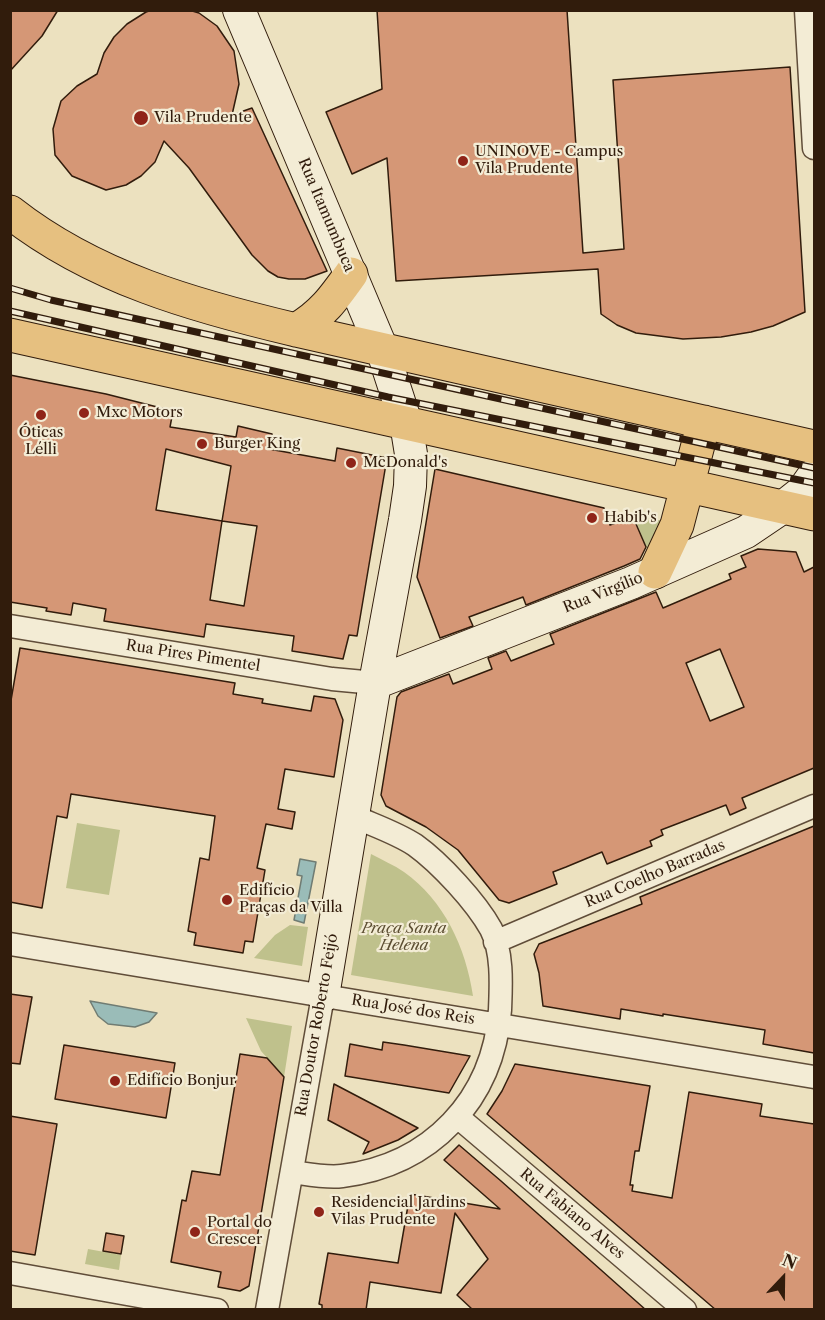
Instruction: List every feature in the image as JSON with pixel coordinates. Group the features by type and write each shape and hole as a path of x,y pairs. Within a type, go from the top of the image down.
{"highway":[{"path":"10,212 45,238 110,272 163,294 296,330 814,447"},
{"path":"296,330 313,320 321,312 351,274"},
{"path":"10,335 799,511"},
{"path":"655,572 677,525 704,422"}],"street":[{"name":"Rua Itamumbuca","path":"239,10 351,274 381,349 406,423"},
{"path":"806,10 814,148"},
{"path":"10,348 39,355 64,348"},
{"name":"Rua Doutor Roberto Feijó","path":"267,1310 410,486 411,454 406,423"},
{"name":"Rua Virgílio","path":"375,683 655,572 799,511 802,492 814,475"},
{"name":"Rua Pires Pimentel","path":"10,626 332,680 375,683"},
{"path":"384,634 407,671"},
{"name":"Rua Coelho Barradas","path":"495,942 814,806"},
{"path":"292,1172 339,1177 371,1170 409,1156 441,1134 459,1118 476,1090 491,1058 499,1025 502,986 492,930 447,873 414,844 353,816"},
{"name":"Rua José dos Reis","path":"10,944 814,1077"},
{"name":"Rua Fabiano Alves","path":"459,1118 685,1310"},
{"path":"10,1273 217,1310"}],"green space":[{"path":"633,514 663,521 650,556"},
{"path":"77,823 120,830 109,895 66,888"},
{"name":"Praça Santa Helena","path":"371,854 400,869 418,883 442,911 459,943 473,996 351,975"},
{"path":"290,925 308,927 302,966 254,958 275,935"},
{"path":"246,1018 292,1026 284,1077 261,1051"},
{"path":"88,1249 121,1255 119,1270 85,1264"}],"water":[{"path":"300,859 316,862 304,923 294,920 302,876 297,875"},
{"path":"90,1001 157,1013 149,1022 135,1027 108,1024 98,1016"}],"building":[{"path":"10,10 58,10 42,36 10,71"},
{"path":"152,10 189,10 199,13 217,26 234,51 239,84 232,115 252,108 327,271 305,279 289,279 278,277 268,271 252,255 189,168 164,141 155,162 141,176 126,185 106,190 72,176 55,155 53,129 61,101 77,86 97,74 104,53 114,37 127,24"},
{"path":"377,10 567,10 583,253 624,249 613,80 790,67 805,312 773,326 751,332 721,337 683,339 636,333 617,325 601,314 598,269 396,281 387,158 352,174 326,112 382,89"},
{"path":"10,375 106,394 173,411 170,427 236,437 238,426 272,434 269,449 335,461 337,448 387,458 357,636 349,635 343,659 292,651 294,636 206,624 204,637 104,621 106,609 73,603 71,615 46,611 47,608 10,602","holes":["166,449 231,466 222,521 156,510","222,521 257,526 244,606 210,600"]},
{"path":"435,469 604,508 610,525 633,517 646,547 640,559 526,605 523,597 469,617 473,626 440,638 417,577"},
{"path":"758,549 796,552 804,572 814,567 814,768 742,798 746,808 730,815 726,805 661,830 663,835 650,841 652,846 607,864 602,852 553,872 557,884 509,903 499,900 458,850 426,827 386,806 381,795 397,697 401,692 449,674 453,684 492,669 488,658 506,651 511,661 554,644 550,634 656,592 663,608 731,579 729,574 746,567 741,556","holes":["720,649 744,707 710,721 686,663"]},
{"path":"20,648 235,683 233,694 263,699 262,703 311,711 314,696 335,699 343,720 334,777 285,769 278,809 295,812 292,829 266,824 257,868 265,870 253,942 245,941 243,953 194,945 196,933 188,931 200,858 209,860 215,816 71,794 67,818 57,816 42,908 10,902 10,706"},
{"path":"814,826 814,1053 763,1044 765,1030 621,1009 620,1019 543,1006 534,954 539,944 642,904 640,897"},
{"path":"10,994 32,997 20,1064 10,1063"},
{"path":"383,1042 470,1056 449,1093 345,1076 350,1044 382,1050"},
{"name":"Edifício Bonjur","path":"64,1045 175,1063 166,1118 55,1099"},
{"path":"240,1054 267,1058 284,1077 249,1286 240,1291 218,1287 221,1272 171,1262 182,1200 186,1201 192,1171 220,1175"},
{"path":"515,1064 650,1086 639,1151 635,1151 630,1185 633,1185 632,1191 672,1198 689,1092 762,1104 760,1116 814,1124 814,1310 716,1310 487,1114 502,1091"},
{"path":"334,1084 418,1128 398,1140 363,1154 369,1142 328,1120"},
{"path":"10,1116 57,1124 35,1255 10,1251"},
{"path":"459,1145 646,1310 473,1310 457,1295 488,1259 455,1213 441,1293 370,1282 366,1310 322,1310 322,1305 319,1304 328,1253 398,1263 410,1194 500,1209 444,1160"},
{"path":"106,1233 124,1236 121,1254 103,1251"}],"railway":[{"path":"10,288 51,300 814,468"},
{"path":"10,311 388,397 814,483"}],"place":[{"name":"Vila Prudente","path":"141,118"},
{"name":"UNINOVE - Campus Vila Prudente","path":"463,161"},
{"name":"Mxc Motors","path":"84,413"},
{"name":"Óticas Lélli","path":"41,415"},
{"name":"Burger King","path":"202,444"},
{"name":"McDonald's","path":"351,463"},
{"name":"Habib's","path":"592,518"},
{"name":"Edifício Praças da Villa","path":"227,900"},
{"name":"Edifício Bonjur","path":"115,1081"},
{"name":"Residencial Jardins Vilas Prudente","path":"319,1212"},
{"name":"Portal do Crescer","path":"195,1232"}]}
